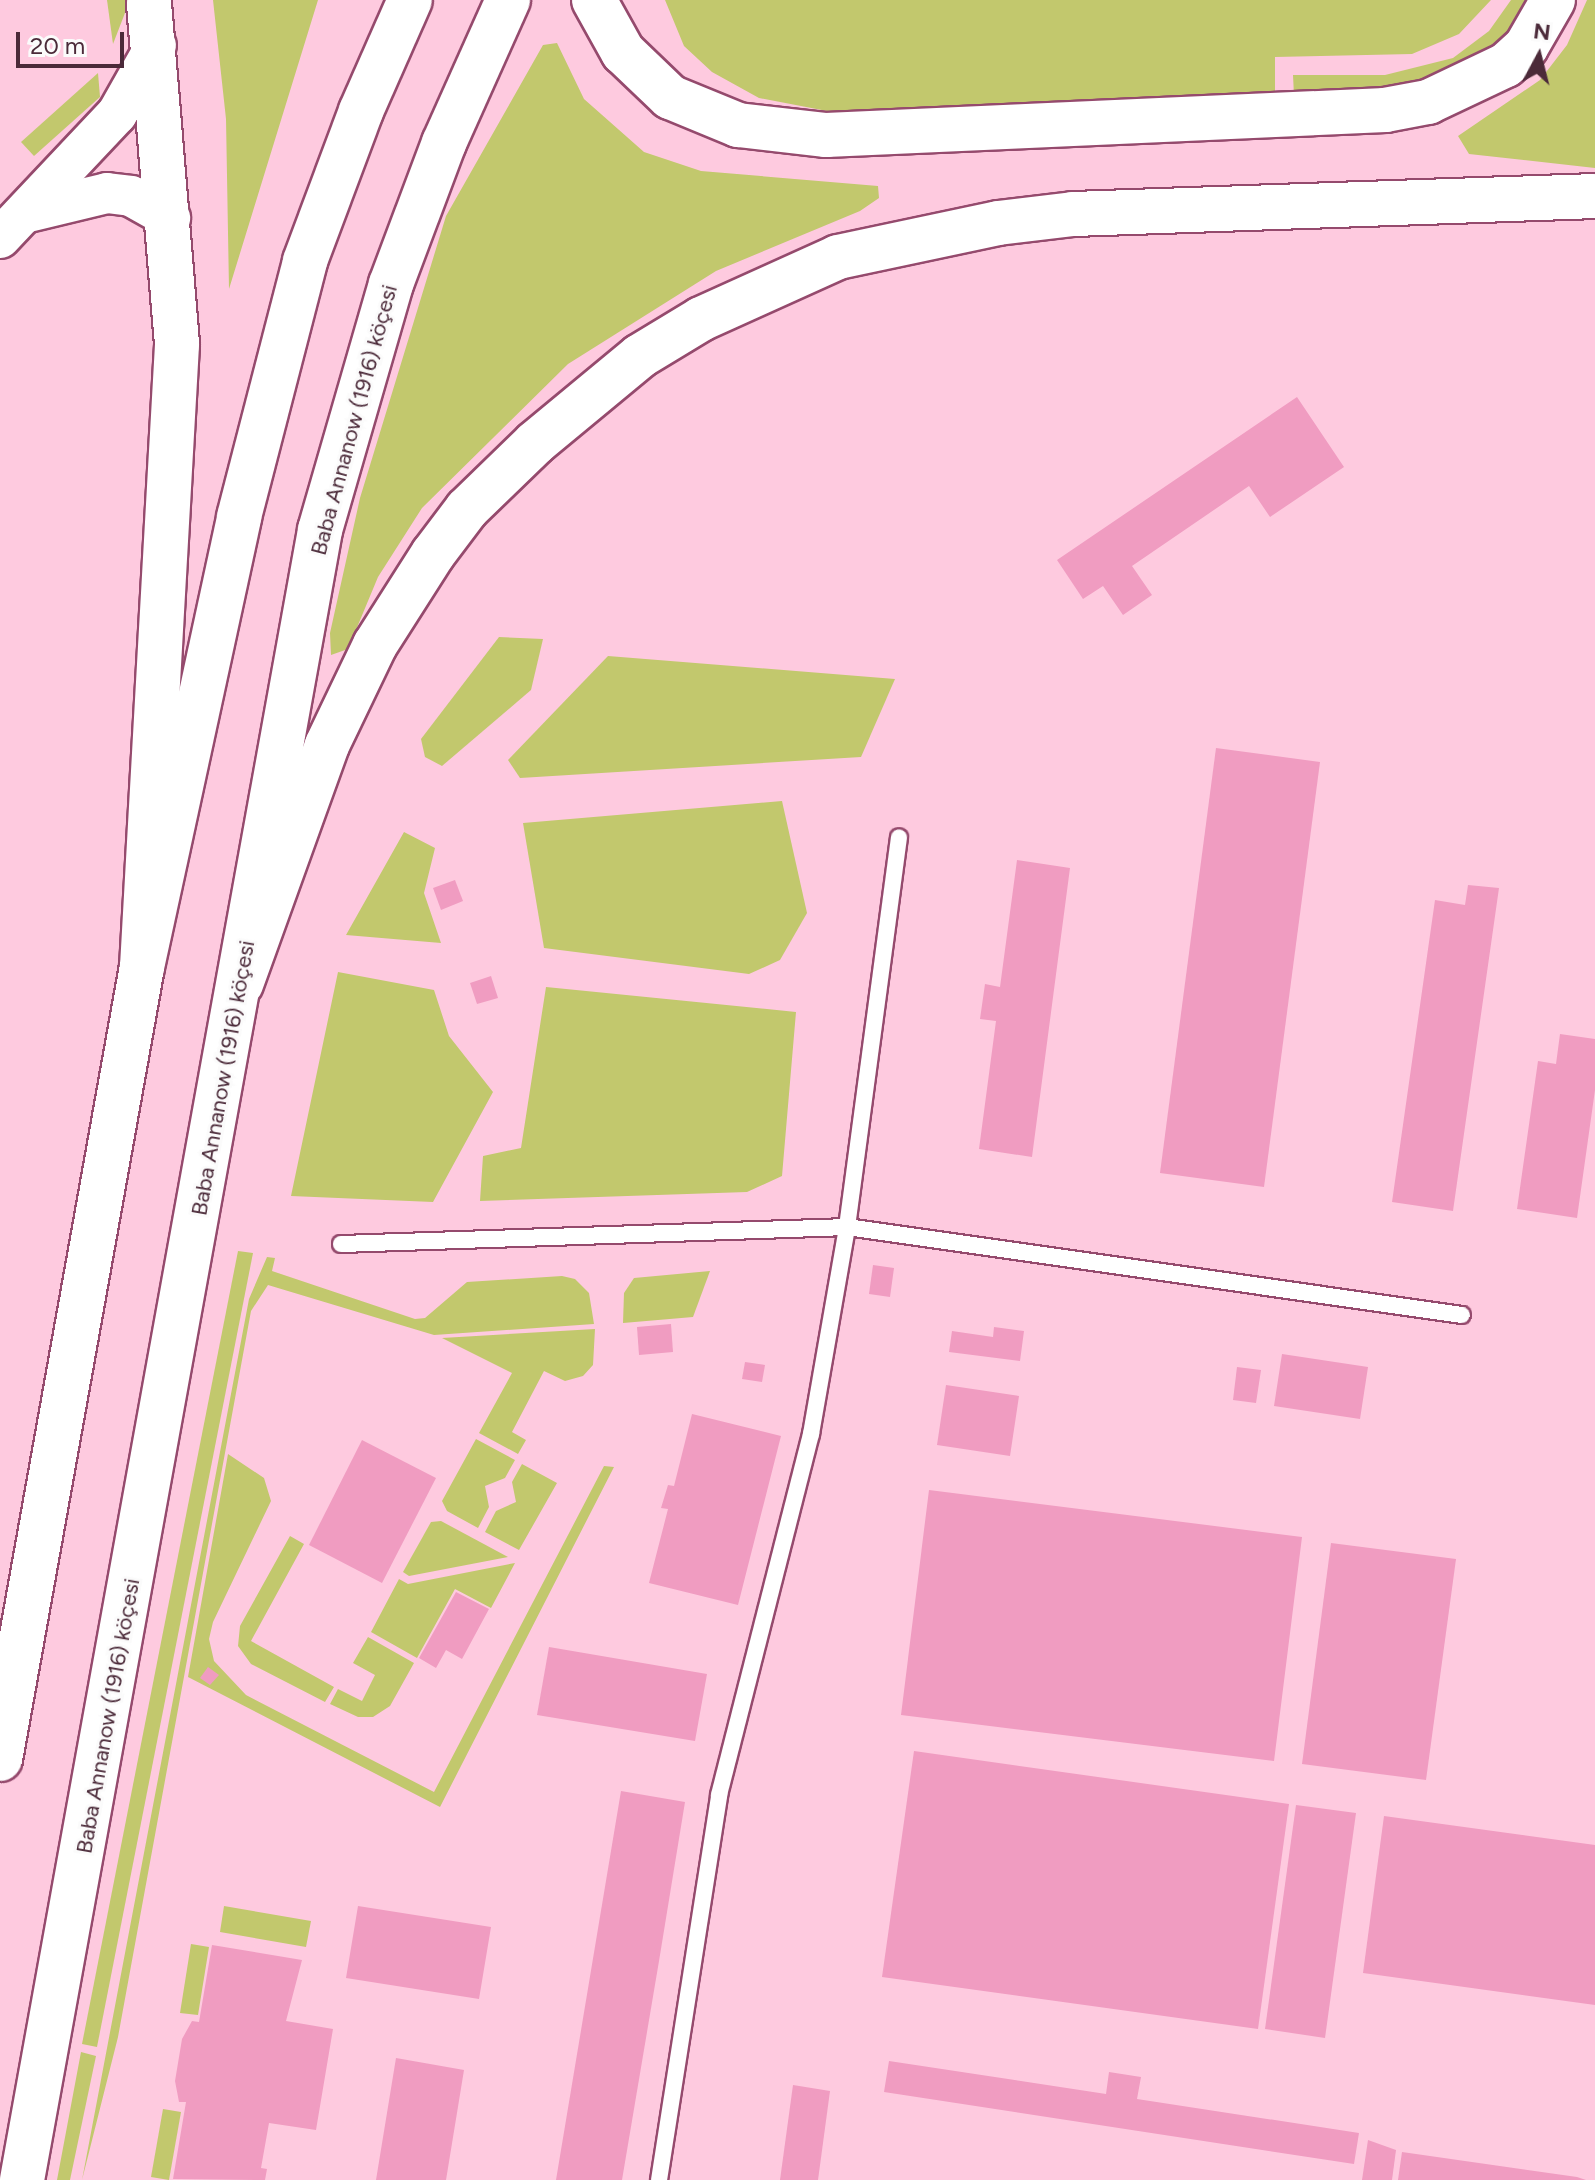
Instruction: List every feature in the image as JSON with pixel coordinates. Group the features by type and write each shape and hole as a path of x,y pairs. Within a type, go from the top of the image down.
{"main road":[{"path":"142,967 177,344 156,45 149,0"},
{"path":"0,1759 142,967 239,517 305,261 361,111 410,0"},
{"name":"Baba Annanow (1916) köçesi","path":"22,2180 241,984 320,530 391,284 444,143 508,0"},
{"path":"594,0 623,52 670,97 738,125 826,135 1385,110 1428,102 1506,65 1526,47 1553,0"},
{"path":"241,984 327,745 375,645 433,554 467,509 545,434 640,356 701,319 838,257 998,223 1073,214 1595,196"}],"street":[{"path":"14,225 117,114 156,45"},
{"path":"14,225 107,193 131,196 170,218"}],"lane":[{"path":"659,2180 719,1795 811,1434 847,1227 899,837"},
{"path":"341,1244 847,1227 1462,1315"}],"green space":[{"path":"107,0 130,0 113,44"},
{"path":"213,0 318,0 229,289 226,119"},
{"path":"665,0 1491,0 1459,34 1412,54 1275,57 1275,99 827,111 759,98 712,72 684,46"},
{"path":"1511,0 1533,0 1503,45 1429,85 1294,96 1293,75 1385,75 1453,58 1489,31"},
{"path":"1587,0 1595,0 1595,168 1469,154 1458,136 1540,80 1567,45"},
{"path":"557,43 584,99 644,152 701,171 878,186 879,198 860,211 716,271 568,364 422,508 378,577 348,649 331,655 330,633 360,498 446,216 543,45"},
{"path":"98,73 100,97 34,156 21,142"},
{"path":"499,637 543,639 531,690 442,766 425,757 421,739"},
{"path":"608,656 895,679 861,757 520,778 508,760"},
{"path":"782,801 807,913 780,960 749,974 544,948 523,823"},
{"path":"404,832 435,848 424,893 441,943 346,935"},
{"path":"338,972 434,990 449,1036 493,1092 433,1202 291,1196"},
{"path":"546,987 796,1012 782,1176 747,1192 480,1201 483,1156 521,1148"},
{"path":"238,1251 253,1253 97,2047 82,2044"},
{"path":"267,1257 275,1258 272,1271 415,1319 425,1318 467,1282 562,1276 575,1279 589,1293 594,1324 434,1335 268,1285 251,1311 118,2037 82,2180 249,1299"},
{"path":"710,1271 693,1317 623,1323 624,1293 634,1278"},
{"path":"595,1329 593,1365 583,1376 565,1381 544,1371 512,1432 526,1440 518,1454 479,1433 512,1373 442,1338"},
{"path":"476,1439 515,1460 505,1478 485,1486 489,1507 478,1528 447,1511 442,1501"},
{"path":"228,1454 264,1478 271,1501 213,1622 209,1639 214,1661 246,1695 434,1792 604,1466 614,1467 440,1807 188,1677"},
{"path":"522,1464 557,1483 519,1550 485,1532 496,1511 516,1502 512,1482"},
{"path":"441,1521 508,1557 409,1576 403,1572 431,1522"},
{"path":"290,1536 304,1544 251,1641 334,1687 325,1702 251,1664 238,1646 240,1626"},
{"path":"515,1563 491,1608 455,1589 417,1658 371,1632 399,1579 408,1584"},
{"path":"368,1637 414,1663 390,1706 373,1717 358,1717 330,1704 338,1689 362,1701 375,1675 353,1663"},
{"path":"224,1906 311,1921 306,1947 220,1932"},
{"path":"191,1944 209,1947 198,2015 180,2013"},
{"path":"81,2052 96,2056 70,2180 57,2180"},
{"path":"163,2109 181,2112 169,2180 151,2177"}],"building":[{"path":"1297,397 1344,467 1270,517 1249,486 1132,566 1152,595 1123,615 1103,586 1083,599 1057,560"},
{"path":"1216,748 1320,762 1264,1187 1160,1173"},
{"path":"1017,860 1070,868 1032,1157 979,1149 996,1021 980,1019 985,984 1000,987"},
{"path":"455,880 463,901 441,910 433,888"},
{"path":"1468,885 1499,888 1453,1211 1392,1202 1435,900 1465,905"},
{"path":"491,976 498,998 477,1004 470,983"},
{"path":"1560,1034 1595,1039 1595,1090 1577,1218 1517,1209 1538,1061 1556,1064"},
{"path":"873,1265 894,1268 890,1297 869,1294"},
{"path":"671,1324 673,1352 639,1355 637,1327"},
{"path":"994,1327 1024,1331 1020,1361 949,1352 952,1331 993,1337"},
{"path":"1282,1354 1368,1367 1360,1419 1274,1406"},
{"path":"745,1362 765,1365 762,1382 742,1379"},
{"path":"1237,1367 1261,1370 1256,1403 1233,1400"},
{"path":"946,1385 1019,1396 1010,1456 937,1445"},
{"path":"692,1414 781,1436 738,1605 649,1583 668,1509 661,1508 668,1485 674,1486"},
{"path":"362,1440 436,1478 382,1583 309,1545"},
{"path":"929,1490 1302,1537 1274,1761 901,1715"},
{"path":"1331,1543 1456,1559 1426,1780 1302,1764"},
{"path":"456,1592 489,1609 462,1659 446,1650 436,1668 419,1658"},
{"path":"549,1647 707,1674 695,1741 537,1715"},
{"path":"208,1667 219,1675 210,1685 200,1678"},
{"path":"914,1751 1289,1804 1258,2029 882,1977"},
{"path":"621,1791 685,1802 659,1961 622,2180 556,2180"},
{"path":"1296,1805 1356,1813 1325,2038 1265,2029"},
{"path":"1384,1816 1595,1845 1595,2005 1363,1973"},
{"path":"358,1906 491,1927 479,1999 346,1978"},
{"path":"212,1945 302,1960 286,2021 333,2029 316,2130 269,2123 261,2168 267,2169 265,2180 173,2179 186,2102 179,2102 175,2081 182,2039 192,2021 199,2022"},
{"path":"396,2058 464,2070 446,2180 376,2180"},
{"path":"889,2061 1106,2094 1109,2072 1141,2077 1137,2099 1359,2133 1354,2164 884,2092"},
{"path":"793,2085 830,2091 818,2180 780,2180"},
{"path":"1368,2140 1396,2150 1392,2180 1362,2180"},
{"path":"1402,2152 1577,2177 1586,2180 1398,2180"}]}
